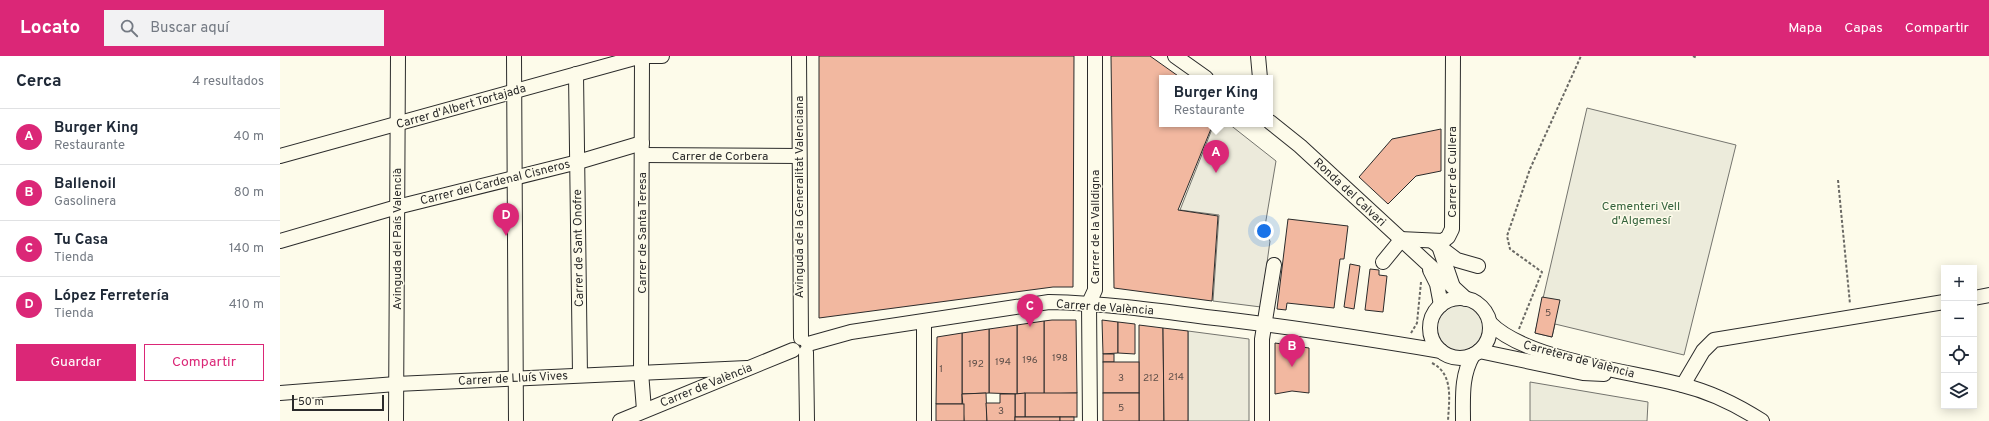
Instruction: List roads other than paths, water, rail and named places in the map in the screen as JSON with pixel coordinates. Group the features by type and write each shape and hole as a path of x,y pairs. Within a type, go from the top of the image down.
{"street":[{"name":"Avinguda del País Valencià","path":"396,421 398,56"},
{"path":"514,56 516,421"},
{"name":"Carrer d'Albert Tortajada","path":"280,156 642,56 662,56"},
{"name":"Carrer de Santa Teresa","path":"642,56 641,372 644,410"},
{"name":"Avinguda de la Generalitat Valenciana","path":"798,421 801,348 799,56"},
{"name":"Carrer de la Valldigna","path":"1090,421 1089,303 1095,290 1094,56"},
{"path":"1175,56 1202,75"},
{"path":"1258,56 1260,75"},
{"name":"Carrer de Cullera","path":"1401,240 1436,244 1445,239 1452,229 1453,56"},
{"name":"Carrer de Sant Onofre","path":"576,74 580,375"},
{"name":"Ronda del Calvari","path":"1273,124 1300,146 1466,299"},
{"name":"Carrer de Corbera","path":"642,149 799,156"},
{"name":"Carrer del Cardenal Cisneros","path":"280,241 397,207 578,162 642,149"},
{"path":"1383,262 1401,240"},
{"path":"1436,244 1457,260 1478,266"},
{"path":"1436,244 1449,273 1453,287"},
{"path":"1449,273 1450,265 1457,260"},
{"path":"1427,264 1437,284 1441,305"},
{"path":"1262,421 1262,339 1274,265"},
{"path":"1977,297 1989,295"},
{"path":"1463,380 1459,368 1432,338 1432,318 1441,305 1449,300 1466,299 1482,307 1490,323 1488,338 1467,367 1463,380 1463,421"},
{"name":"Carrer de València","path":"620,421 747,368 801,348 851,332 1049,302 1089,303 1265,324 1404,344 1446,354"},
{"path":"1683,385 1703,351 1714,340 1941,303"},
{"path":"924,322 924,421"},
{"name":"Carretera de València","path":"1490,323 1514,341 1539,351 1683,385 1716,396 1762,421"},
{"name":"Carrer de València","path":"1404,344 1419,340 1431,329"},
{"name":"Avinguda de la Generalitat Valenciana","path":"801,348 807,421"},
{"path":"1446,354 1460,358 1476,353"},
{"name":"Carretera de València","path":"1476,353 1583,373 1651,378"},
{"name":"Carrer de Lluís Vives","path":"280,393 396,384 747,368"}],"place":[{"name":"Burger King","path":"1216,173"},
{"name":"López Ferretería","path":"506,236"},
{"name":"Tu Casa","path":"1030,327"},
{"name":"Ballenoil","path":"1292,367"}],"park label":[{"name":"Cementeri Vell d'Algemesí","path":"1641,213"}]}
